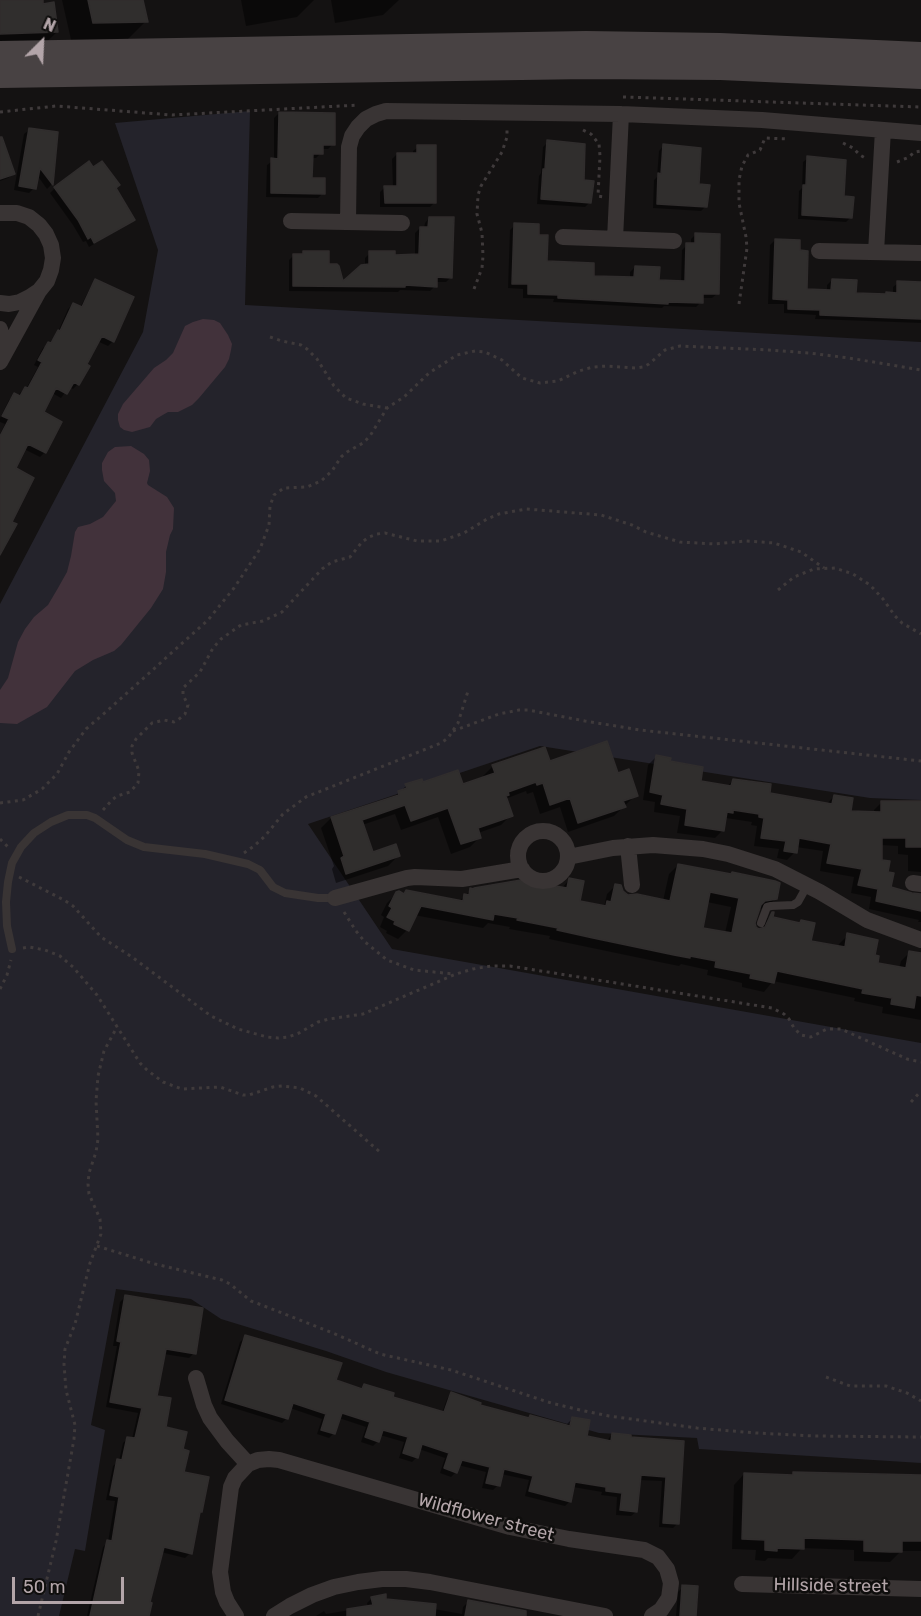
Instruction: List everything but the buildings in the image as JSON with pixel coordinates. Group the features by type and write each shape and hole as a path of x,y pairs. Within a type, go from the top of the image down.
{"street":[{"path":"0,53 586,43 720,45 921,54"},
{"path":"0,76 587,67 721,68 921,77"},
{"path":"348,222 349,147 352,136 366,119 386,111 621,114 762,120 921,133"},
{"path":"615,239 621,114"},
{"path":"876,252 883,130"},
{"path":"0,213 17,213 29,217 39,225 51,245 52,264 47,281 39,291 0,361"},
{"path":"291,221 402,223"},
{"path":"563,237 674,241"},
{"path":"819,252 921,253"},
{"path":"0,303 20,302 39,291"},
{"path":"0,329 2,350 0,361"},
{"path":"549,831 563,841 567,849 567,865 557,877 541,881 527,875 522,869 518,852 526,837 533,833 549,831"},
{"path":"628,846 632,885"},
{"path":"568,857 628,846 678,846 728,854 776,869 867,920 921,940"},
{"path":"335,898 407,878 462,879 522,869"},
{"path":"196,1378 210,1418 227,1442 248,1464 231,1486 220,1562 220,1582 226,1602 236,1616"},
{"name":"Wildflower street","path":"248,1464 269,1458 279,1460 510,1527 569,1539 644,1550 658,1557 668,1569 671,1583 669,1598 661,1610 652,1616"},
{"path":"274,1616 312,1595 334,1587 358,1582 398,1579 430,1582 605,1616"},
{"name":"Hillside street","path":"742,1584 921,1589"}],"lane":[{"path":"12,949 7,926 6,902 10,872 16,855 34,832 68,815 87,815 96,818 127,840 144,846 205,854 254,866 273,887 285,893 335,898"},
{"path":"761,923 766,907 793,906 798,902 807,886"}],"path":[{"path":"474,289 482,268 483,256 482,233 477,214 478,195 502,152 507,129"},
{"path":"580,129 591,134 599,144 597,196 617,198"},
{"path":"739,304 747,248 739,203 739,180 742,166 748,155 760,150 765,138 789,140"},
{"path":"836,142 848,145 867,159 881,162 899,162 921,151"},
{"path":"270,337 301,345 307,349 317,359 334,386 346,398 363,404 387,408"},
{"path":"0,803 23,800 50,782 63,765 76,740 86,729 193,635 221,604 260,549 274,495 284,488 307,487 321,481 332,471 346,452 363,443 370,436 387,408 404,397 438,366 457,355 475,351 494,356 522,378 540,383 558,381 592,367 643,367 665,350 680,346 809,353 921,370"},
{"path":"96,818 117,796 135,788 140,777 140,771 132,753 132,746 136,739 152,723 164,720 174,722 185,714 188,705 183,695 183,688 200,672 213,648 221,639 241,626 263,621 282,612 322,569 333,562 355,554 362,542 376,534 384,533 417,542 441,541 464,533 499,514 526,509 601,515 680,542 774,543 801,552 824,568"},
{"path":"778,590 794,577 814,569 844,571 862,579 877,591 902,623 921,634"},
{"path":"230,859 254,846 283,814 306,797 441,743 458,723 468,691"},
{"path":"453,731 499,714 528,710 630,729 921,761"},
{"path":"10,872 73,906 101,938 132,957 211,1016 252,1034 278,1038 288,1037 318,1022 363,1014 473,969 510,966 772,1008 789,1018 801,1035 811,1037 827,1029 841,1029 907,1059 921,1062"},
{"path":"335,898 365,942 387,960 414,970 456,975"},
{"path":"0,988 7,975 12,949 29,947 60,956 86,980 140,1063 163,1082 182,1089 220,1087 243,1095 273,1087 300,1088 316,1096 381,1153"},
{"path":"38,1616 56,1541 74,1439 75,1425 66,1390 65,1349 75,1324 87,1275 101,1234 98,1212 89,1194 88,1184 98,1139 96,1088 102,1057 117,1027"},
{"path":"911,1102 921,1091"},
{"path":"97,1246 222,1280 259,1304 380,1354 451,1370 551,1403 580,1410 697,1428 756,1433 921,1437"},
{"path":"826,1377 850,1386 879,1386 897,1389 921,1401"}],"shaded area":[{"path":"250,111 245,305 921,342 921,800 870,798 540,746 308,824 392,949 921,1043 921,1463 699,1449 697,1438 599,1433 386,1372 221,1319 191,1299 116,1289 91,1425 105,1430 85,1551 75,1549 59,1616 0,1616 0,604 143,332 158,250 115,123"},
{"path":"203,319 220,323 228,335 232,344 225,367 192,405 178,412 168,412 156,419 150,427 132,432 124,430 120,427 118,420 123,404 154,368 173,353 185,326"},
{"path":"131,446 149,460 148,485 167,497 174,508 173,529 166,552 163,589 151,608 121,645 75,671 47,707 17,724 0,723 0,690 8,678 18,642 34,617 48,605 67,572 75,532 78,527 103,517 116,501 115,493 104,481 102,463 108,452 115,447"}]}
